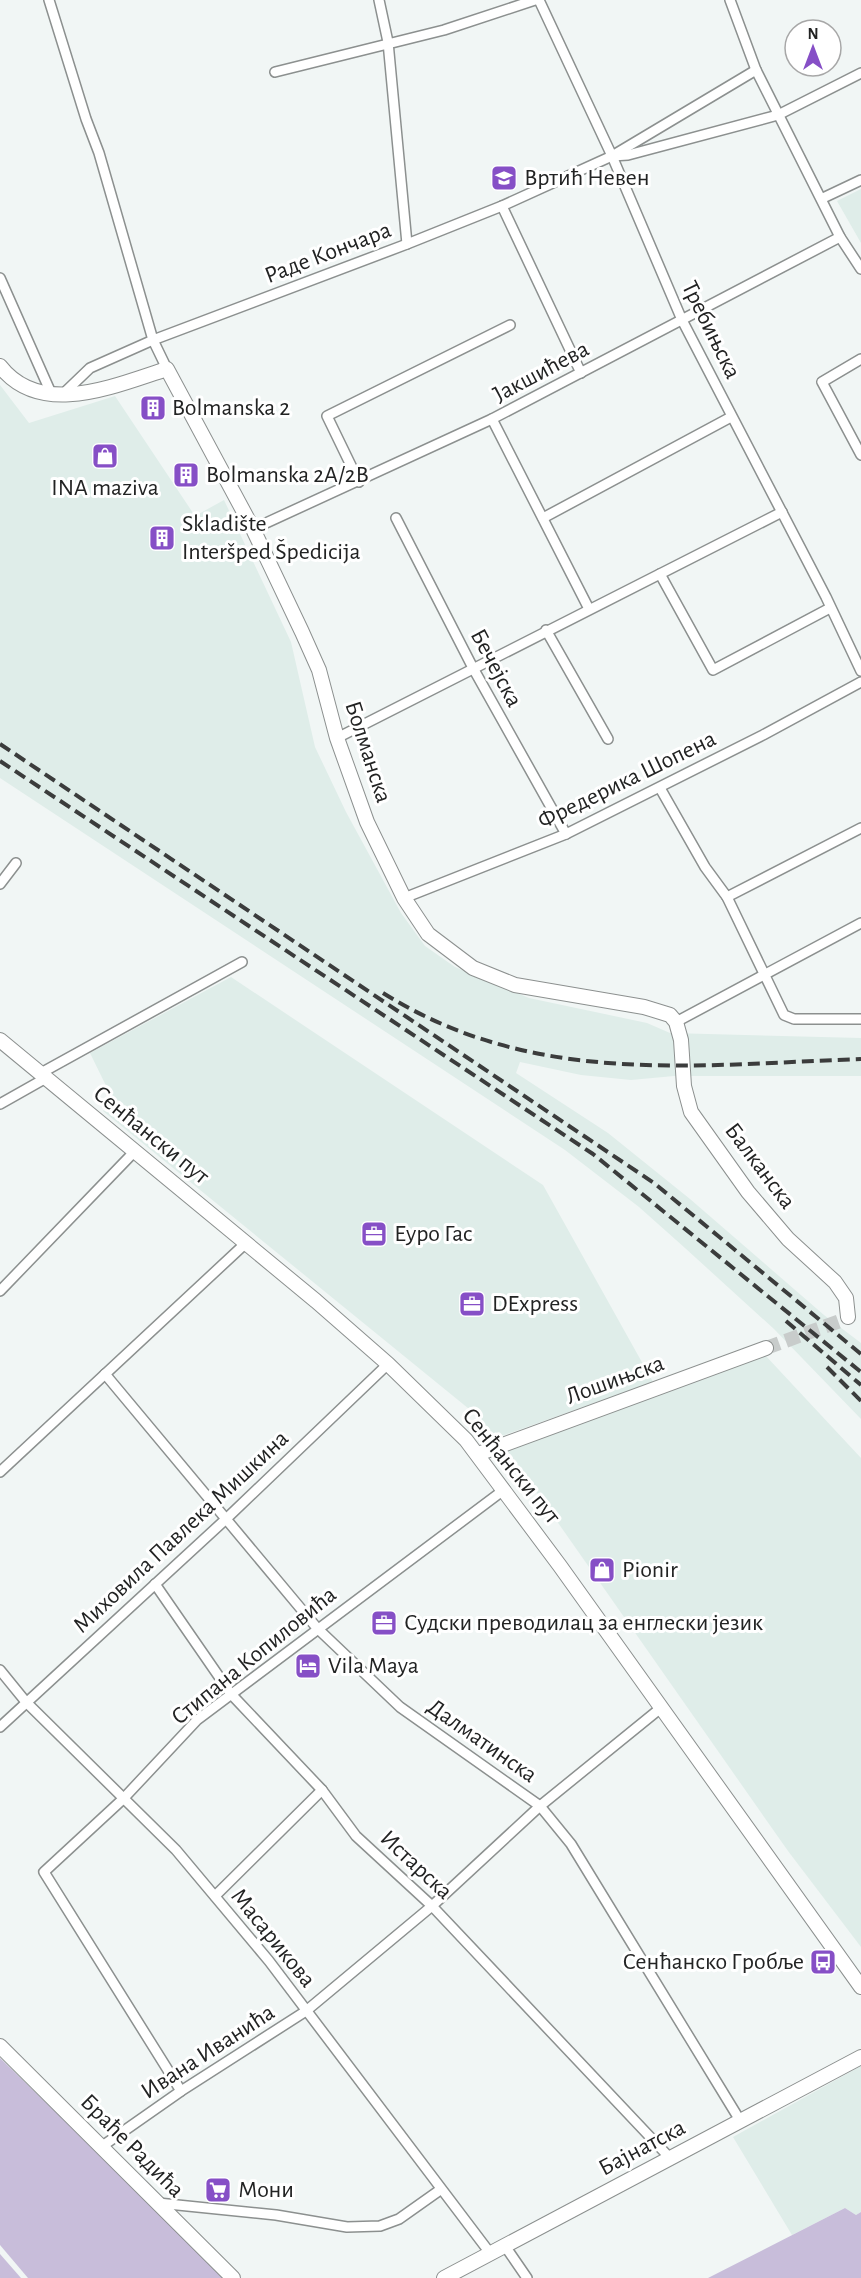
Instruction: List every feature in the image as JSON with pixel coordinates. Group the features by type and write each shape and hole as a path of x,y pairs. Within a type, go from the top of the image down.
{"street":[{"name":"Болманска","path":"49,0 99,153 153,340 254,529 319,670 337,738 367,822 404,898 429,934 473,968 515,985 659,1011 670,1015 676,1022"},
{"path":"380,0 388,42 407,244"},
{"path":"275,72 388,42 444,30 537,0"},
{"name":"Требињска","path":"537,0 612,156 682,320 782,512 861,671"},
{"path":"730,0 756,70 823,198 840,237 861,269"},
{"name":"Раде Кончара","path":"57,393 90,368 153,340 502,206 612,156 756,70"},
{"name":"Раде Кончара","path":"612,156 628,155 778,115 861,73"},
{"path":"823,198 861,180"},
{"path":"502,206 581,373"},
{"name":"Јакшићева","path":"254,529 492,419 840,237"},
{"path":"0,278 57,393"},
{"path":"359,482 327,417 510,325"},
{"path":"861,359 822,382 861,455"},
{"path":"0,366 21,386 57,393 91,393 167,369"},
{"path":"543,518 731,417"},
{"path":"492,419 589,609"},
{"path":"337,738 782,512"},
{"name":"Бечејска","path":"396,518 473,668 566,834"},
{"path":"660,574 713,670 830,608"},
{"path":"546,630 608,739"},
{"name":"Фредерика Шопена","path":"404,898 566,834 660,788 861,682"},
{"path":"660,788 705,867 727,897 764,977 788,1018 861,1019"},
{"path":"727,897 861,828"},
{"path":"0,884 16,863"},
{"path":"676,1022 764,977 861,923"},
{"path":"0,1104 43,1075 242,962"},
{"name":"Балканска","path":"676,1022 681,1040 684,1086 691,1112 748,1192 788,1239 835,1282 846,1298 849,1317"},
{"name":"Сенћански пут","path":"0,1040 247,1242 388,1364 478,1454 861,1987"},
{"path":"0,1291 135,1151"},
{"path":"0,1472 247,1242"},
{"name":"Лошињска","path":"478,1454 766,1348"},
{"name":"Миховила Павлека Мишкина","path":"0,1727 388,1364"},
{"name":"Далматинска","path":"105,1374 317,1628 400,1707 540,1806 571,1844 741,2122"},
{"name":"Стипана Копиловића","path":"181,2091 44,1872 123,1799 197,1720 505,1489"},
{"name":"Истарска","path":"155,1584 231,1694 322,1790 356,1836 432,1906 670,2158"},
{"name":"Масарикова","path":"0,1670 26,1702 176,1850 215,1896 269,1961 440,2190 490,2253"},
{"name":"Ивана Иванића","path":"101,2147 181,2091 306,2011 432,1906 540,1806 662,1707"},
{"path":"215,1896 322,1790"},
{"name":"Браће Радића","path":"0,2046 233,2278"},
{"name":"Бајнатска","path":"444,2278 861,2057"},
{"path":"159,2203 276,2215 347,2227 380,2226 399,2219 440,2190"},
{"path":"505,2246 527,2278"}],"shaded area":[{"path":"861,189 861,243 837,201"},
{"path":"0,385 29,423 115,396 195,516 224,500 291,642 315,747 346,812 401,913 425,946 455,967 529,998 647,1023 670,1033 861,1038 861,1076 674,1076 631,1080 581,1075 520,1062 516,1073 608,1133 690,1199 824,1315 861,1343 861,1419 774,1329 685,1248 639,1207 565,1150 0,778"},
{"path":"231,977 543,1185 653,1382 496,1438 487,1435 474,1413 103,1111 113,1100 90,1053"},
{"name":"Pionir","path":"765,1355 861,1458 861,1947 788,1851 507,1450"},
{"path":"0,2058 227,2278 28,2278 0,2245"},
{"path":"861,2066 861,2212 856,2215 845,2208 792,2235 733,2137"},
{"path":"845,2208 856,2215 861,2212 861,2278 708,2278"},
{"path":"0,2254 21,2278 0,2278"}],"tunnel":[{"path":"766,1348 840,1321"}],"railway":[{"path":"0,744 654,1183 861,1354"},
{"path":"0,761 593,1154 861,1372"},
{"path":"383,993 440,1023 497,1044 556,1057 615,1064 675,1066 861,1059"},
{"path":"786,1321 861,1385"},
{"path":"827,1367 861,1401"}],"place":[{"name":"Вртић Невен","path":"504,178"},
{"name":"Bolmanska 2","path":"153,408"},
{"name":"INA maziva","path":"105,456"},
{"name":"Bolmanska 2A/2B","path":"186,475"},
{"name":"Skladište Interšped Špedicija","path":"162,538"},
{"name":"Еуро Гас","path":"374,1234"},
{"name":"DExpress","path":"472,1304"},
{"name":"Pionir","path":"602,1570"},
{"name":"Судски преводилац за енглески језик","path":"384,1623"},
{"name":"Vila Maya","path":"308,1666"},
{"name":"Сенћанско Гробље","path":"823,1962"},
{"name":"Мони","path":"218,2190"}]}
